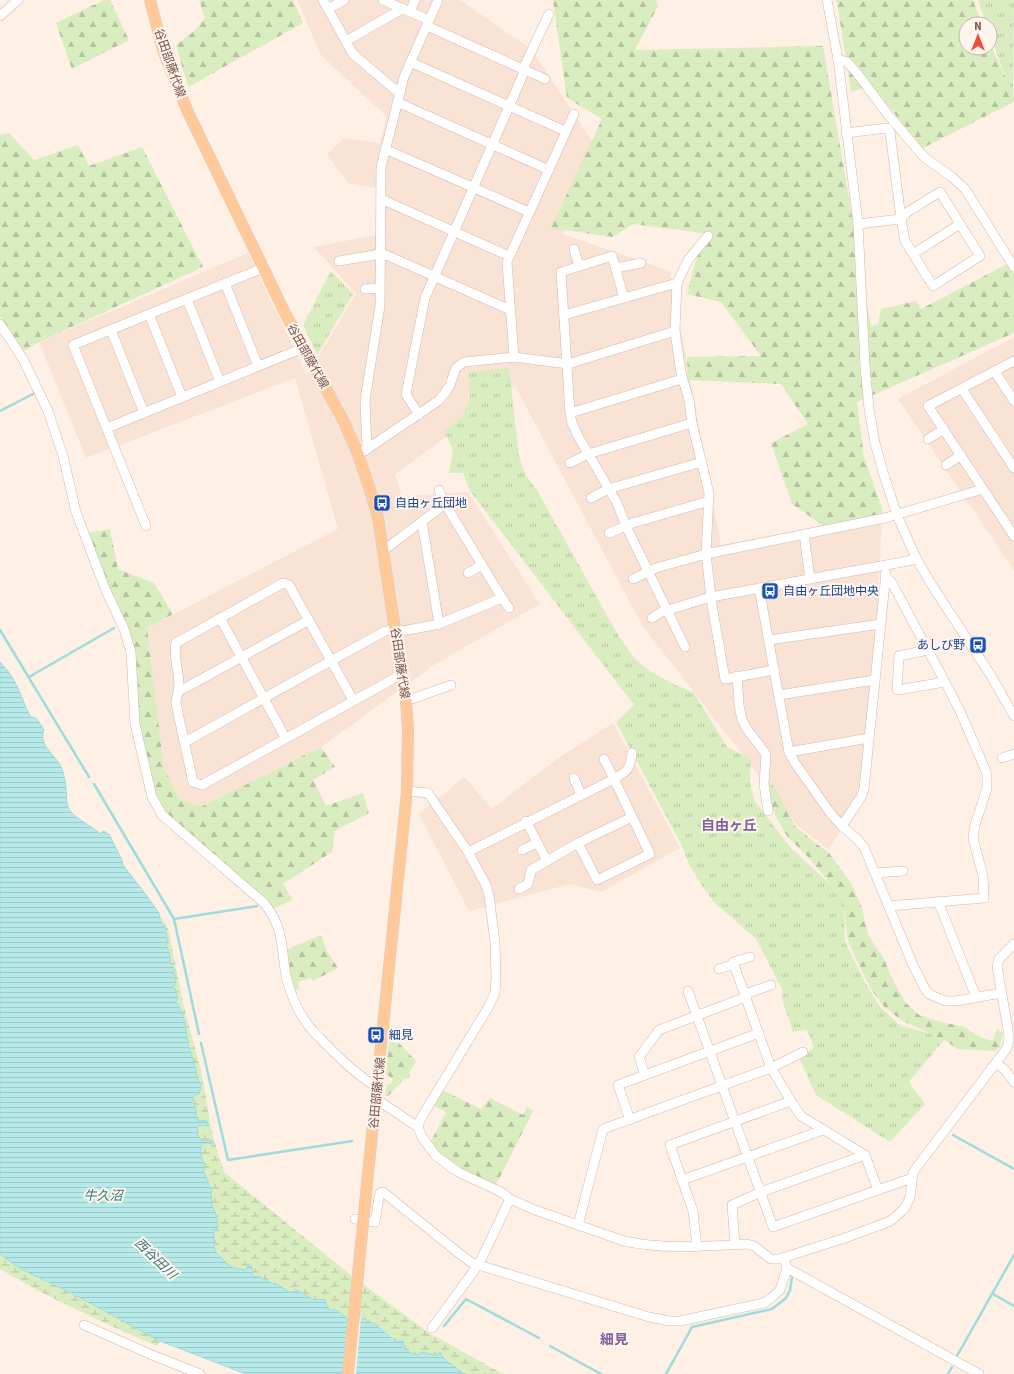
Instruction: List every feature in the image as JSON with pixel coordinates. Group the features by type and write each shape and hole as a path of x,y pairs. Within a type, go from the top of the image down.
{"main road":[{"name":"谷田部藤代線","path":"150,0 163,50 178,91 303,348 337,409 363,451 384,550 406,701 408,737 407,791 348,1374"}],"street":[{"path":"0,16 18,0"},
{"path":"323,0 353,54 398,98 492,145 549,170"},
{"path":"328,9 344,0"},
{"path":"383,0 545,79"},
{"path":"346,41 406,11 415,0"},
{"path":"363,451 365,400 380,306 381,167 404,77 438,0"},
{"path":"827,0 838,59 858,224 865,366 869,409 875,443 897,515 916,558 933,587 990,674 1014,716"},
{"path":"419,415 406,394 425,298 549,14"},
{"path":"838,59 847,62 857,73 889,116 924,157 952,177 965,189 1014,267"},
{"path":"410,62 565,131"},
{"path":"514,357 510,310 509,256 574,114"},
{"path":"846,133 886,128 890,132 901,219 905,241 933,286 980,256 940,192 906,213 901,219 858,224"},
{"path":"385,149 529,212"},
{"path":"381,199 509,256"},
{"path":"913,254 960,224"},
{"path":"708,236 688,260 677,283 675,332 682,379 689,400 692,423 709,492 706,554 711,597 725,678 774,670"},
{"path":"574,248 579,266"},
{"path":"338,261 380,254 386,255 510,310"},
{"path":"624,298 612,256 561,272 570,413 572,423 588,454 617,503 626,526 685,647"},
{"path":"616,268 642,263"},
{"path":"146,526 73,345 263,268"},
{"path":"225,283 258,366"},
{"path":"564,316 677,283"},
{"path":"365,289 380,288"},
{"path":"187,299 220,382"},
{"path":"149,314 182,397"},
{"path":"0,324 23,359 48,411 63,456 76,512 106,590 124,629 131,652 135,724 150,788 156,806 162,815 264,903 271,912 282,936 285,969 290,992 306,1022 330,1048 377,1093 418,1127 428,1146 446,1165 534,1210 624,1241 638,1244 677,1247 747,1244 754,1246 771,1259 784,1257 845,1238 888,1222 905,1208 910,1197 913,1173 920,1162 997,1064 1011,1049 997,966 999,959 1014,944"},
{"path":"111,330 144,413"},
{"path":"363,451 438,401 450,385 454,370 460,363 514,357 568,364 675,332"},
{"path":"107,428 303,348"},
{"path":"1014,361 928,406 983,489 1010,523 1014,536"},
{"path":"995,372 1014,401"},
{"path":"570,413 682,379"},
{"path":"962,389 1014,468"},
{"path":"570,463 588,454 692,423"},
{"path":"928,439 944,429"},
{"path":"946,465 960,455"},
{"path":"591,498 608,489 702,462"},
{"path":"633,579 649,571 706,554 897,515 983,489"},
{"path":"439,490 442,499 509,608"},
{"path":"609,533 626,526 709,501"},
{"path":"384,550 445,504"},
{"path":"422,522 439,624"},
{"path":"804,534 810,579"},
{"path":"652,618 668,610 711,597 886,565 916,558"},
{"path":"468,574 482,565"},
{"path":"842,826 863,793 886,565"},
{"path":"885,576 892,583 945,682 979,752 987,776 987,788 975,825 973,838 983,876 984,898 889,906"},
{"path":"353,700 289,585 283,583 176,643 174,650 179,684 176,704 193,782 202,785 285,737 402,674"},
{"path":"759,588 789,752 794,763 831,814 864,847 913,965 925,989 930,994 945,1001 956,1001 1001,993"},
{"path":"184,742 385,630 408,630 439,624 502,598"},
{"path":"220,618 285,737"},
{"path":"178,691 187,688 309,620"},
{"path":"768,640 880,624"},
{"path":"928,650 899,656 897,690 945,682"},
{"path":"737,676 739,705 742,720 747,730 766,755 764,789 768,811"},
{"path":"779,695 875,680"},
{"path":"406,701 451,685"},
{"path":"789,752 869,738"},
{"path":"468,852 614,779 627,771 631,763 632,753"},
{"path":"1002,758 1014,754"},
{"path":"578,844 597,880 650,854 604,759"},
{"path":"574,778 581,795"},
{"path":"407,791 428,793 468,852 486,884 492,910 495,942 495,993 486,1011 428,1105 418,1127"},
{"path":"519,889 528,884 531,870 632,817"},
{"path":"526,822 547,861"},
{"path":"522,850 537,843"},
{"path":"875,873 903,871"},
{"path":"938,901 976,998"},
{"path":"719,969 734,964 733,962 750,957"},
{"path":"734,964 772,1068 791,1101 801,1116 865,1155 878,1190"},
{"path":"645,1075 639,1057 659,1030 771,985"},
{"path":"688,991 773,1227 912,1178"},
{"path":"630,1120 618,1085 759,1033"},
{"path":"578,1225 603,1129 772,1068 803,1052"},
{"path":"997,1064 1005,1070 1014,1082"},
{"path":"696,1247 693,1211 670,1145 791,1101"},
{"path":"682,1180 823,1130"},
{"path":"735,1244 732,1205 761,1192 865,1155"},
{"path":"355,1220 375,1222 380,1193 383,1192 472,1262 649,1317 669,1321 680,1321 764,1303 780,1290 787,1268 784,1257"},
{"path":"432,1328 480,1264 510,1199"},
{"path":"787,1268 979,1374"},
{"path":"84,1325 200,1374"}],"shaded area":[{"path":"297,0 460,0 531,49 606,162 563,234 670,271 721,545 882,514 873,712 865,797 828,849 797,825 642,625 515,386 395,474 402,496 468,492 540,604 434,665 321,747 201,807 180,799 164,768 147,628 338,529 295,378 86,458 39,342 248,253 307,375 356,294 314,247 376,235 376,188 348,183 327,154 345,138 380,143 387,117 321,55"},
{"path":"1014,337 1014,570 898,399"},
{"path":"613,723 680,848 601,892 570,884 469,911 419,814 464,777 492,809 557,759"}],"green space":[{"path":"104,0 110,0 129,40 72,69 56,23"},
{"path":"199,0 293,0 303,23 188,87 176,45 194,31 205,18"},
{"path":"553,0 656,0 658,6 635,50 823,46 871,327 878,324 881,309 916,301 921,309 1009,263 1014,274 1014,333 857,402 864,457 882,508 882,514 824,526 792,504 771,443 808,424 781,384 688,380 687,357 761,356 721,302 687,294 703,233 633,224 613,237 551,228 602,119 567,98"},
{"path":"835,0 973,0 979,16 958,16 958,56 996,56 1014,98 1014,102 923,148 871,85 851,92 837,2"},
{"path":"978,0 1014,0 1013,98 998,56 998,16 983,16"},
{"path":"9,133 34,160 78,145 89,166 142,147 203,267 39,342 24,351 0,316 0,135"},
{"path":"331,271 353,294 317,355 303,325"},
{"path":"509,368 519,457 526,475 538,492 618,635 635,659 650,671 675,685 694,693 727,747 751,759 750,782 754,800 790,847 832,886 844,907 845,942 867,986 881,1008 901,1026 929,1033 944,1040 909,1082 925,1104 890,1142 816,1095 800,1060 814,1047 807,1030 793,1032 782,999 783,991 756,939 715,903 702,886 689,864 682,846 616,722 634,705 470,491 463,473 449,473 453,450 444,431 461,418 470,398 468,372"},
{"path":"110,529 118,569 154,583 173,614 147,628 164,768 180,799 201,807 321,747 335,767 313,780 326,806 363,793 369,813 335,831 332,852 283,884 293,900 272,909 169,818 156,801 138,722 135,653 86,533"},
{"path":"766,777 777,791 795,826 829,853 851,883 862,908 868,935 884,959 905,1002 919,1015 964,1027 978,1036 992,1041 997,1029 1003,1032 1000,1046 995,1051 958,1049 944,1040 903,1021 884,1007 869,986 848,941 844,907 832,886 811,860 787,836 775,815 768,792"},
{"path":"159,913 168,928 184,1007 201,1071 213,1137 224,1172 348,1273 429,1333 503,1374 464,1374 448,1363 441,1353 436,1356 423,1352 417,1355 411,1353 402,1347 404,1342 395,1341 380,1327 364,1319 348,1319 336,1310 328,1309 295,1289 289,1293 277,1285 260,1277 252,1276 245,1270 234,1268 227,1264 216,1252 214,1246 214,1231 218,1227 217,1218 212,1205 211,1188 203,1170 205,1167 201,1154 201,1148 203,1145 206,1143 210,1144 212,1140 201,1141 197,1133 198,1126 208,1125 207,1121 197,1120 195,1105 192,1102 194,1095 200,1086 189,1047 183,1014 176,1001 176,992 173,987 175,977 173,979 171,978 174,971 166,945 168,943 165,928 160,920"},
{"path":"321,935 327,951 338,968 313,981 311,978 298,982 300,989 294,991 286,950"},
{"path":"389,1042 399,1043 416,1061 410,1072 409,1078 404,1079 388,1096 385,1095 387,1085 391,1084 393,1079 386,1074"},
{"path":"442,1090 481,1109 490,1098 523,1115 527,1107 533,1111 496,1185 449,1163 440,1156 430,1143 446,1112 433,1105"},
{"path":"0,1254 19,1268 71,1293 160,1341 157,1346 38,1290 0,1269"}],"water":[{"name":"牛久沼","path":"0,662 15,682 31,717 36,718 44,730 43,740 60,765 65,779 69,809 77,817 101,834 103,831 109,834 123,865 159,913 160,920 165,928 168,943 166,945 170,954 170,962 175,971 171,978 176,978 176,982 173,987 178,997 176,1001 183,1014 189,1047 197,1073 196,1074 201,1086 199,1094 194,1096 192,1102 195,1105 197,1120 207,1121 208,1126 198,1126 197,1133 201,1141 212,1140 213,1144 204,1144 201,1150 205,1167 203,1170 211,1189 212,1205 217,1218 218,1227 214,1231 214,1246 216,1252 227,1264 234,1268 245,1270 249,1265 252,1267 252,1276 260,1277 275,1285 277,1284 289,1292 293,1292 295,1289 314,1300 325,1300 328,1309 336,1310 348,1319 364,1319 375,1324 395,1341 403,1341 402,1347 411,1353 417,1355 423,1352 436,1356 440,1352 448,1363 464,1374 246,1374 160,1341 71,1293 19,1268 0,1254"}],"pier":[{"path":"349,1317 361,1317 356,1374 343,1374"}],"waterway":[{"path":"0,411 33,394"},
{"path":"29,677 114,628"},
{"path":"0,630 89,777"},
{"path":"94,784 174,919 199,1034"},
{"path":"174,919 257,906"},
{"path":"201,1043 228,1160 352,1141"},
{"path":"953,1135 1014,1169"},
{"path":"957,1356 1014,1255"},
{"path":"666,1374 692,1327 772,1309 786,1298 790,1290 792,1277"},
{"path":"993,1294 1014,1306"},
{"path":"444,1326 466,1299 539,1338"},
{"path":"550,1346 601,1374"},
{"path":"948,1374 952,1367"}],"place":[{"name":"自由ヶ丘団地","path":"382,503"},
{"name":"自由ヶ丘団地中央","path":"770,591"},
{"name":"あしび野","path":"978,645"},
{"name":"細見","path":"376,1035"}],"district":[{"name":"自由ヶ丘","path":"729,825"},
{"name":"細見","path":"614,1339"}],"water label":[{"name":"西谷田川","path":"156,1258"}]}
